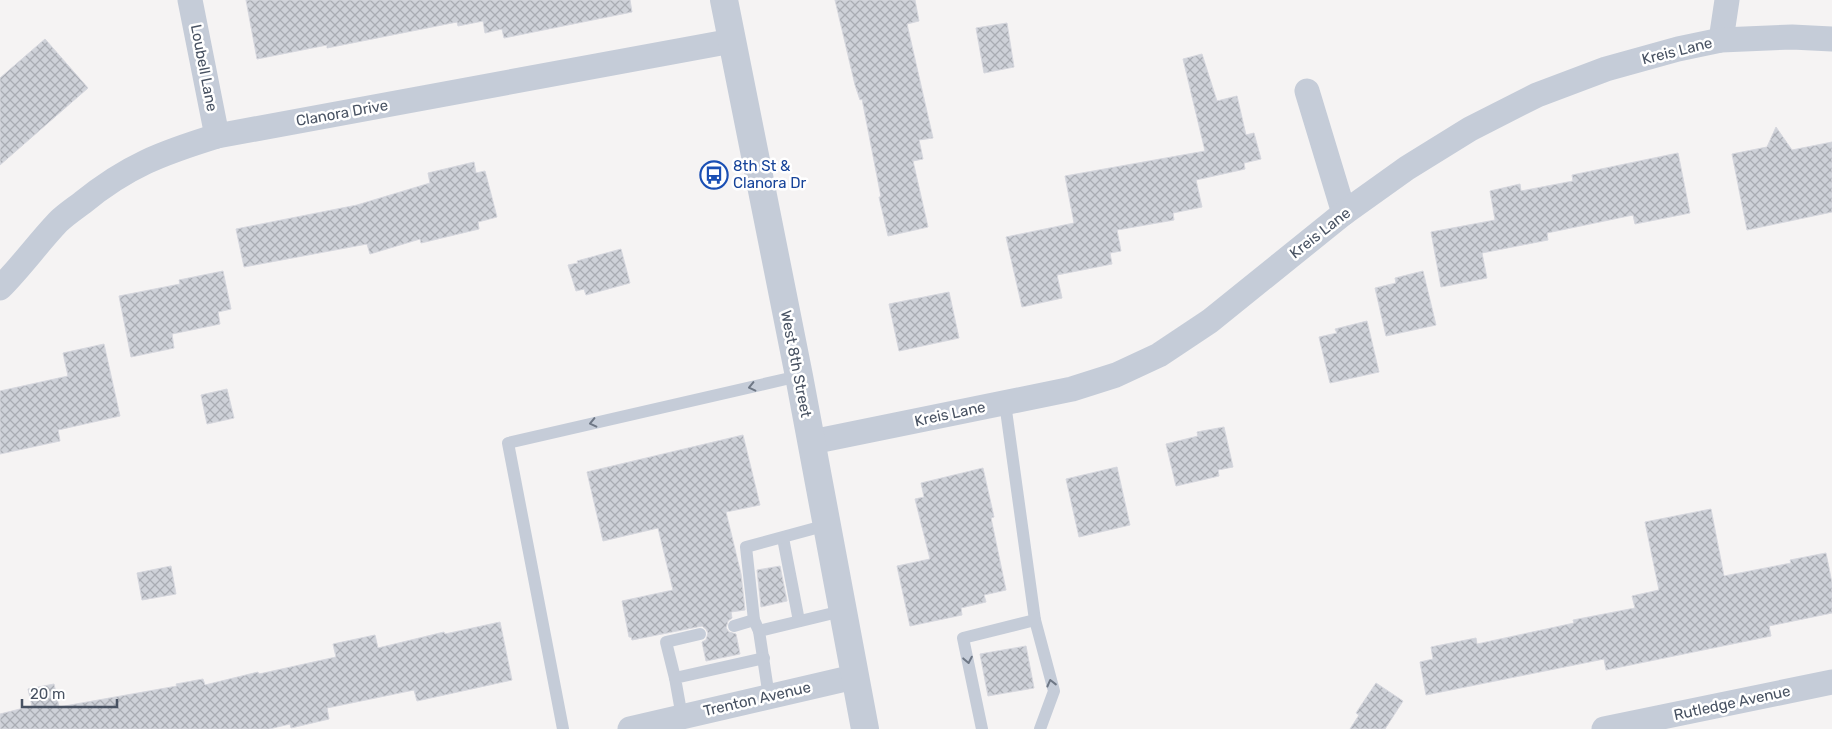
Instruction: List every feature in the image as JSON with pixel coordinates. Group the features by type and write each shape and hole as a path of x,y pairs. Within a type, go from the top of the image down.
{"street":[{"name":"Loubell Lane","path":"190,0 217,136"},
{"name":"West 8th Street","path":"724,0 812,442 865,729"},
{"path":"1721,40 1727,0"},
{"name":"Kreis Lane","path":"812,442 1072,389 1116,375 1159,355 1210,322 1344,213 1407,168 1470,128 1537,95 1606,69 1678,49 1721,40 1792,37 1832,39"},
{"name":"Clanora Drive","path":"0,288 59,220 105,184 143,162 170,151 217,136 732,41"},
{"path":"1307,91 1344,213"},
{"name":"Trenton Avenue","path":"630,729 854,677"},
{"name":"Rutledge Avenue","path":"1604,729 1832,682"}],"lane":[{"path":"563,729 508,443 799,376"},
{"path":"1005,403 1035,620 1054,691 1040,729"},
{"path":"769,697 746,547 827,525"},
{"path":"782,538 798,621"},
{"path":"734,626 798,621 842,611"},
{"path":"982,729 963,638 1035,620"},
{"path":"682,717 666,642 700,634"},
{"path":"675,678 764,658"}],"building":[{"path":"246,0 630,0 632,12 504,38 502,29 485,33 483,21 458,26 457,22 327,48 327,45 257,59"},
{"path":"835,0 915,0 919,21 907,24 933,138 919,140 923,159 913,161 928,227 888,236 879,197 881,197 862,99 860,100 855,85"},
{"path":"1007,23 1014,67 984,73 976,28"},
{"path":"45,39 88,88 0,165 0,78"},
{"path":"1202,54 1217,101 1237,96 1246,135 1254,133 1261,159 1244,163 1245,169 1196,180 1202,207 1173,213 1174,220 1117,230 1121,251 1110,253 1112,264 1057,275 1062,298 1022,307 1006,237 1074,223 1065,176 1205,151 1183,59"},
{"path":"1776,127 1792,150 1832,142 1832,212 1747,230 1732,154 1767,147"},
{"path":"1678,153 1690,213 1635,224 1633,215 1547,233 1548,240 1482,253 1487,278 1441,287 1431,232 1495,220 1490,191 1520,184 1521,191 1573,181 1572,175"},
{"path":"474,162 476,173 485,171 497,217 478,222 479,229 421,243 420,239 370,254 367,244 244,267 236,229 357,205 430,183 428,173"},
{"path":"621,249 630,283 586,295 584,289 576,291 568,265"},
{"path":"223,271 231,309 218,312 220,324 172,334 174,348 131,357 119,296 180,284 179,280"},
{"path":"1423,271 1436,325 1386,336 1375,288 1396,283 1395,278"},
{"path":"949,292 959,338 899,351 889,304"},
{"path":"1367,321 1379,372 1330,383 1319,337 1337,333 1335,329"},
{"path":"104,344 120,416 58,430 60,441 0,454 0,391 68,376 63,353"},
{"path":"227,389 234,418 207,424 201,395"},
{"path":"1224,427 1233,467 1218,470 1219,476 1176,486 1166,444 1198,436 1197,432"},
{"path":"743,435 760,505 726,512 741,574 745,610 731,612 732,618 728,621 726,628 729,632 736,634 740,654 706,661 702,642 706,640 708,633 702,626 632,640 629,637 622,601 673,590 658,528 603,541 587,472"},
{"path":"1117,467 1130,525 1079,537 1066,479"},
{"path":"983,468 994,517 991,518 1006,590 984,595 986,602 961,608 962,615 910,626 897,566 930,559 915,499 924,497 921,483"},
{"path":"1711,509 1724,576 1791,563 1790,560 1826,553 1832,583 1832,613 1769,626 1771,636 1606,670 1604,659 1426,695 1420,662 1433,659 1431,647 1476,638 1477,644 1574,623 1573,620 1635,608 1632,596 1659,590 1645,522"},
{"path":"171,566 176,594 142,600 137,573"},
{"path":"780,566 787,601 761,607 757,570"},
{"path":"500,622 512,680 417,701 414,690 327,708 329,719 291,728 290,724 269,729 0,729 0,714 32,706 28,689 54,684 59,707 177,686 176,684 203,679 205,685 258,672 259,674 336,657 333,644 375,635 378,648 444,632 445,634"},
{"path":"1026,646 1034,688 988,696 980,654"},
{"path":"1376,683 1403,701 1385,729 1350,729 1359,715 1356,713"}],"place":[{"name":"8th St & Clanora Dr","path":"714,175"}]}
